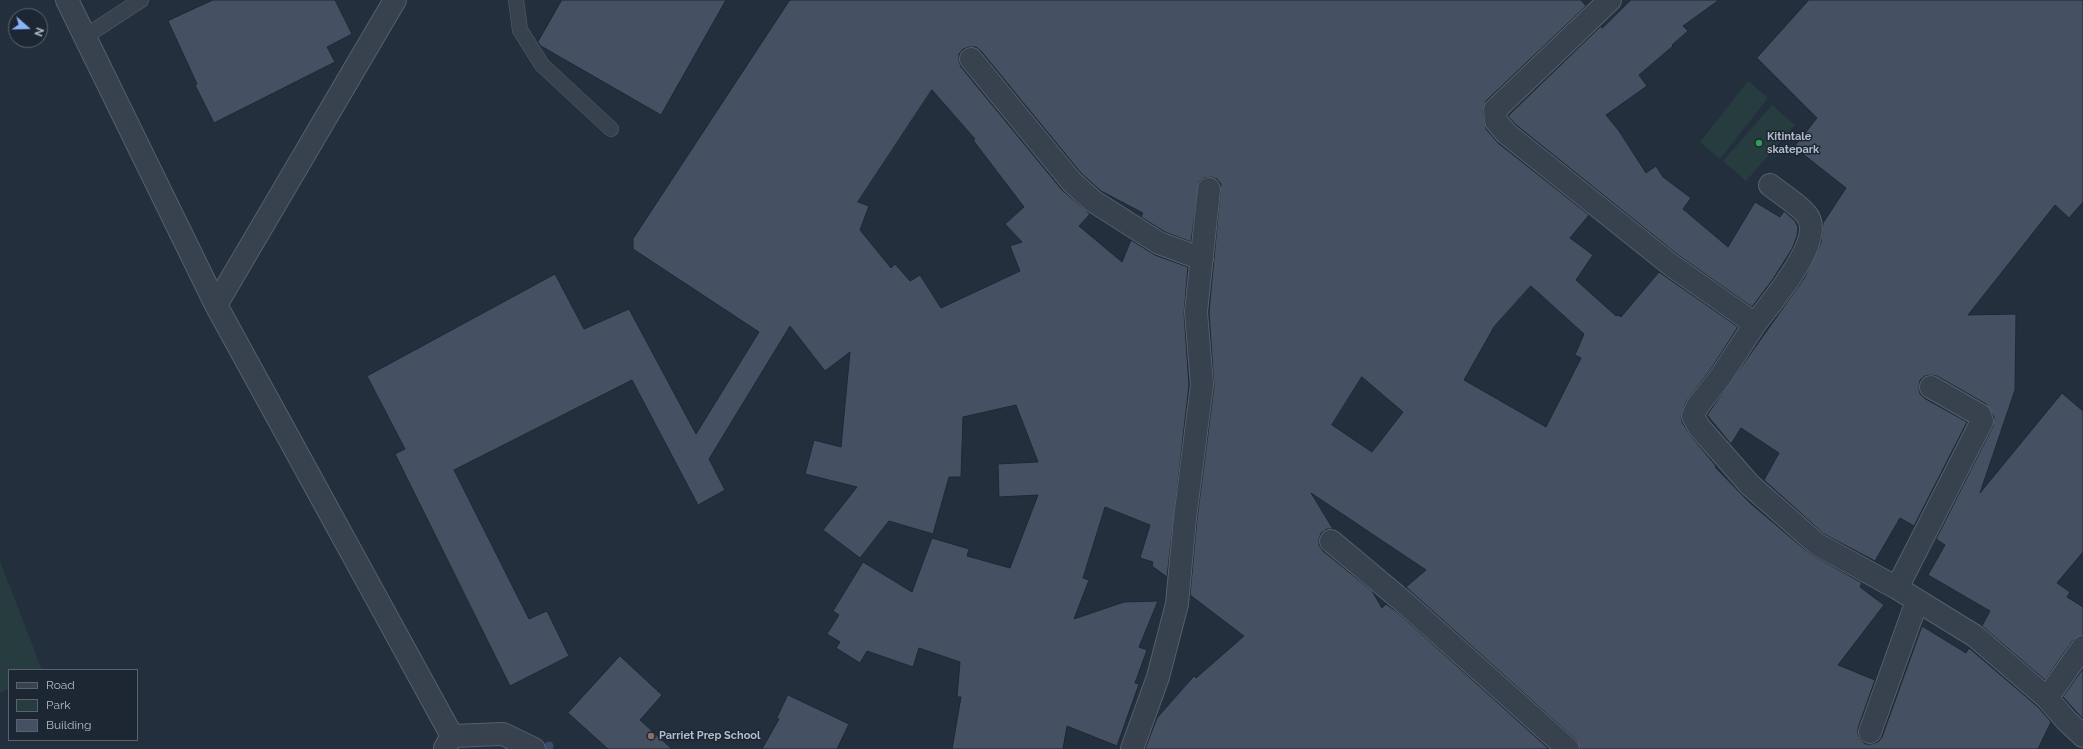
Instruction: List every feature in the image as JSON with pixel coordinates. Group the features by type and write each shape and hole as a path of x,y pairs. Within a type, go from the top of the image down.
{"street":[{"path":"67,0 86,36 216,305 448,742 503,734 534,749"},
{"path":"216,305 395,0"},
{"path":"1610,0 1495,110 1496,121 1506,133 1671,265 1755,324"},
{"path":"971,59 1072,182 1093,201 1159,243 1202,259"},
{"path":"1770,185 1807,215 1811,228 1809,244 1802,259 1755,324 1721,376 1697,407 1693,416 1695,421 1750,485 1816,544 1897,588 1975,636 2047,698 2066,720 2083,736"},
{"path":"1132,749 1158,677 1177,604 1185,518 1202,385 1196,312 1209,189"},
{"path":"1897,588 1982,420 1980,415 1931,387"},
{"path":"1331,541 1405,603 1568,749"},
{"path":"1870,732 1917,601"},
{"path":"2047,698 2083,647"}],"lane":[{"path":"86,36 141,0"},
{"path":"516,0 520,30 542,65 611,129"}],"green space":[{"name":"Kitintale skatepark","path":"1748,81 1768,98 1720,159 1700,142"},
{"name":"Kitintale skatepark","path":"1772,105 1795,125 1746,181 1723,161"},
{"path":"0,561 42,669 8,669 8,689 0,693"}],"building":[{"path":"213,0 335,0 352,34 327,47 335,62 214,123 195,85 197,84 168,21"},
{"path":"562,0 726,0 661,115 541,46 538,42"},
{"path":"790,0 1581,0 1586,6 1486,101 1483,111 1486,129 1498,143 1589,215 1570,238 1593,255 1576,280 1616,316 1618,315 1621,317 1659,272 1738,327 1711,369 1686,402 1681,416 1682,422 1690,435 1716,466 1715,467 1750,503 1809,553 1862,583 1860,587 1884,605 1838,665 1875,680 1858,728 1858,735 1861,740 1865,744 1872,744 1878,742 1882,737 1922,626 1966,653 1969,648 2038,707 2051,722 2038,749 1580,749 1576,740 1406,587 1426,570 1311,493 1333,529 1327,529 1321,533 1319,545 1323,551 1372,591 1382,608 1386,604 1397,612 1549,749 1145,749 1157,718 1194,676 1196,678 1244,636 1190,595 1197,519 1214,387 1209,312 1221,184 1217,179 1211,177 1204,178 1199,182 1191,242 1165,232 1141,217 1143,213 1101,191 1081,173 981,51 976,47 963,49 959,54 961,67 1062,190 1090,214 1079,226 1122,262 1131,240 1155,255 1188,267 1184,313 1189,385 1167,577 1152,566 1153,562 1140,558 1150,525 1105,507 1083,578 1089,580 1074,619 1124,602 1158,601 1139,647 1147,650 1135,683 1139,684 1117,746 1067,726 1063,749 952,749 961,697 957,697 960,662 919,648 913,667 867,651 860,663 836,648 840,642 827,634 839,615 833,611 863,562 912,592 932,538 969,549 967,556 1010,568 1038,495 999,497 998,464 1038,462 1016,405 963,417 961,477 949,477 933,534 889,521 860,558 823,530 857,487 805,474 814,440 841,447 850,352 825,371 790,326 709,459 725,490 698,505 632,380 454,470 529,619 547,611 569,656 510,686 395,454 405,449 367,376 555,274 584,329 629,309 696,434 759,332 633,249 633,239","holes":["932,90 975,139 973,140 1024,207 1005,224 1022,242 1010,246 1020,271 941,308 920,275 910,281 895,264 891,268 860,230 869,206 858,202","1531,286 1584,334 1575,355 1581,358 1546,427 1464,380 1494,327","1362,377 1403,412 1372,452 1332,425"]},
{"path":"1631,0 1719,0 1683,26 1688,31 1639,75 1647,86 1606,115 1619,131 1646,173 1656,166 1663,177 1691,198 1683,209 1728,247 1755,202 1780,217 1784,211 1795,221 1798,227 1797,236 1792,249 1773,279 1752,307 1678,255 1515,124 1508,116 1601,26 1602,28"},
{"path":"1809,0 2083,0 2083,202 2069,218 2055,205 1968,315 2016,314 2015,390 1980,493 2062,393 2083,411 2083,552 2057,583 2070,592 2067,597 2083,607 2083,635 2073,640 2045,680 1982,626 1990,611 1928,575 1945,545 1936,539 1993,426 1994,417 1986,404 1937,376 1925,376 1920,380 1920,394 1924,398 1967,422 1914,526 1900,518 1875,561 1824,534 1764,480 1779,453 1741,428 1731,444 1707,415 1805,277 1821,243 1823,223 1846,188 1794,147 1817,118 1757,58"},
{"path":"620,656 662,695 640,720 672,749 608,749 568,713"},
{"path":"2083,669 2083,719 2063,697"},
{"path":"788,695 849,724 837,749 762,749 779,719 777,718"}],"place":[{"name":"Kitintale skatepark","path":"1759,143"},
{"name":"Parriet Prep School","path":"651,736"}]}
